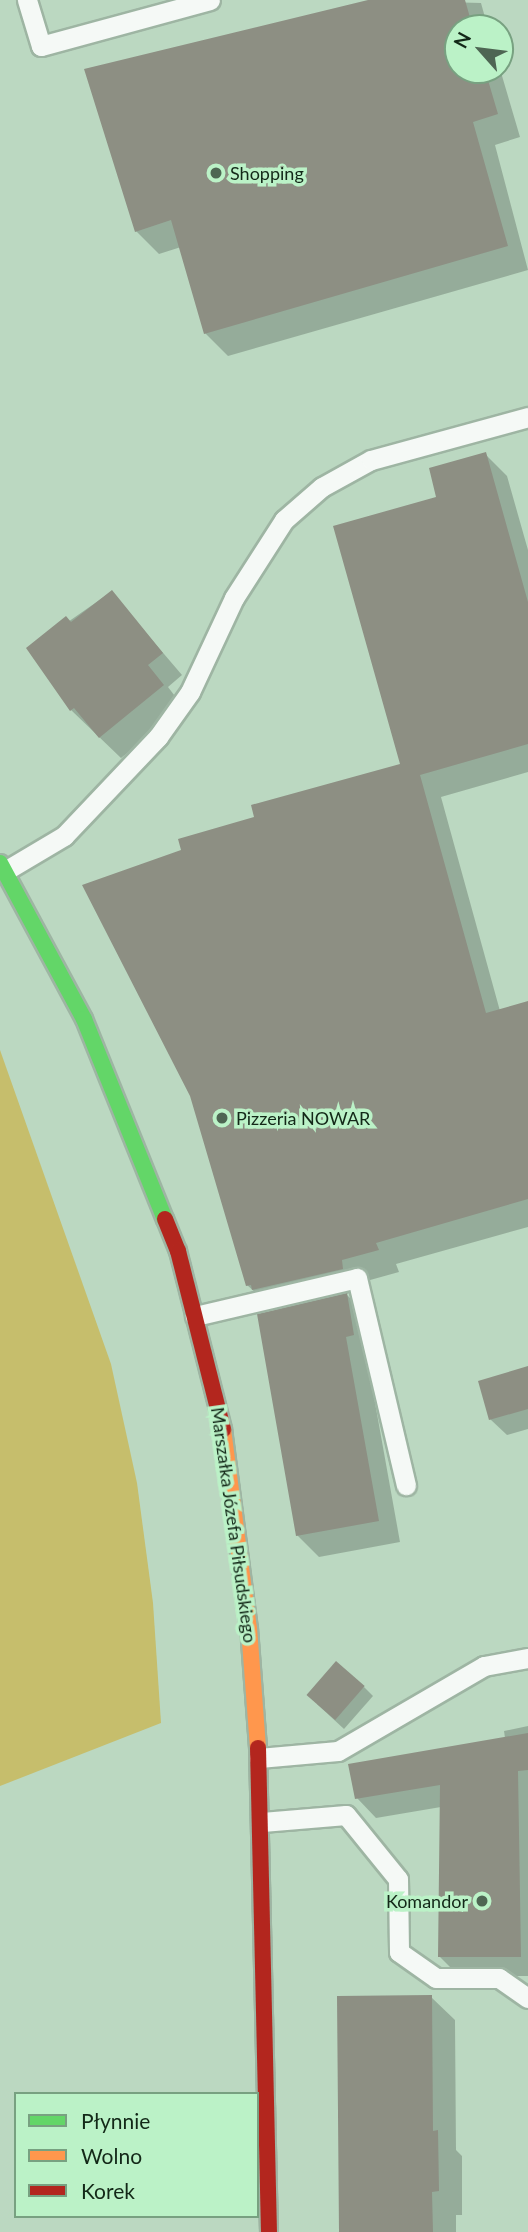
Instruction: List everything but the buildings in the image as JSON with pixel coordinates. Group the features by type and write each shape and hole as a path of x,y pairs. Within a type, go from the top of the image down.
{"street":[{"name":"Marszałka Józefa Piłsudskiego","path":"3,867 84,1019 178,1251 222,1418 249,1628 259,1758 270,2232"}],"lane":[{"path":"27,0 41,47 210,0"},
{"path":"3,867 64,836 158,737 190,692 234,598 284,520 322,487 371,460 528,417"},
{"path":"195,1316 357,1278 406,1485"},
{"path":"259,1758 338,1751 484,1666 528,1658"},
{"path":"262,1822 346,1815 398,1880 399,1952 436,1978 499,1978 528,1998"}],"shaded area":[{"path":"0,1050 111,1364 137,1483 153,1603 161,1723 0,1786"}],"traffic: fast":[{"path":"0,863 84,1019 165,1219"}],"traffic: slow":[{"path":"223,1429 249,1628 258,1748"}],"traffic: jam":[{"path":"165,1219 178,1251 223,1429"},
{"path":"258,1748 269,2232"}],"place":[{"name":"Shopping","path":"216,173"},
{"name":"Pizzeria NOWAR","path":"222,1118"},
{"name":"Komandor","path":"482,1901"}]}
